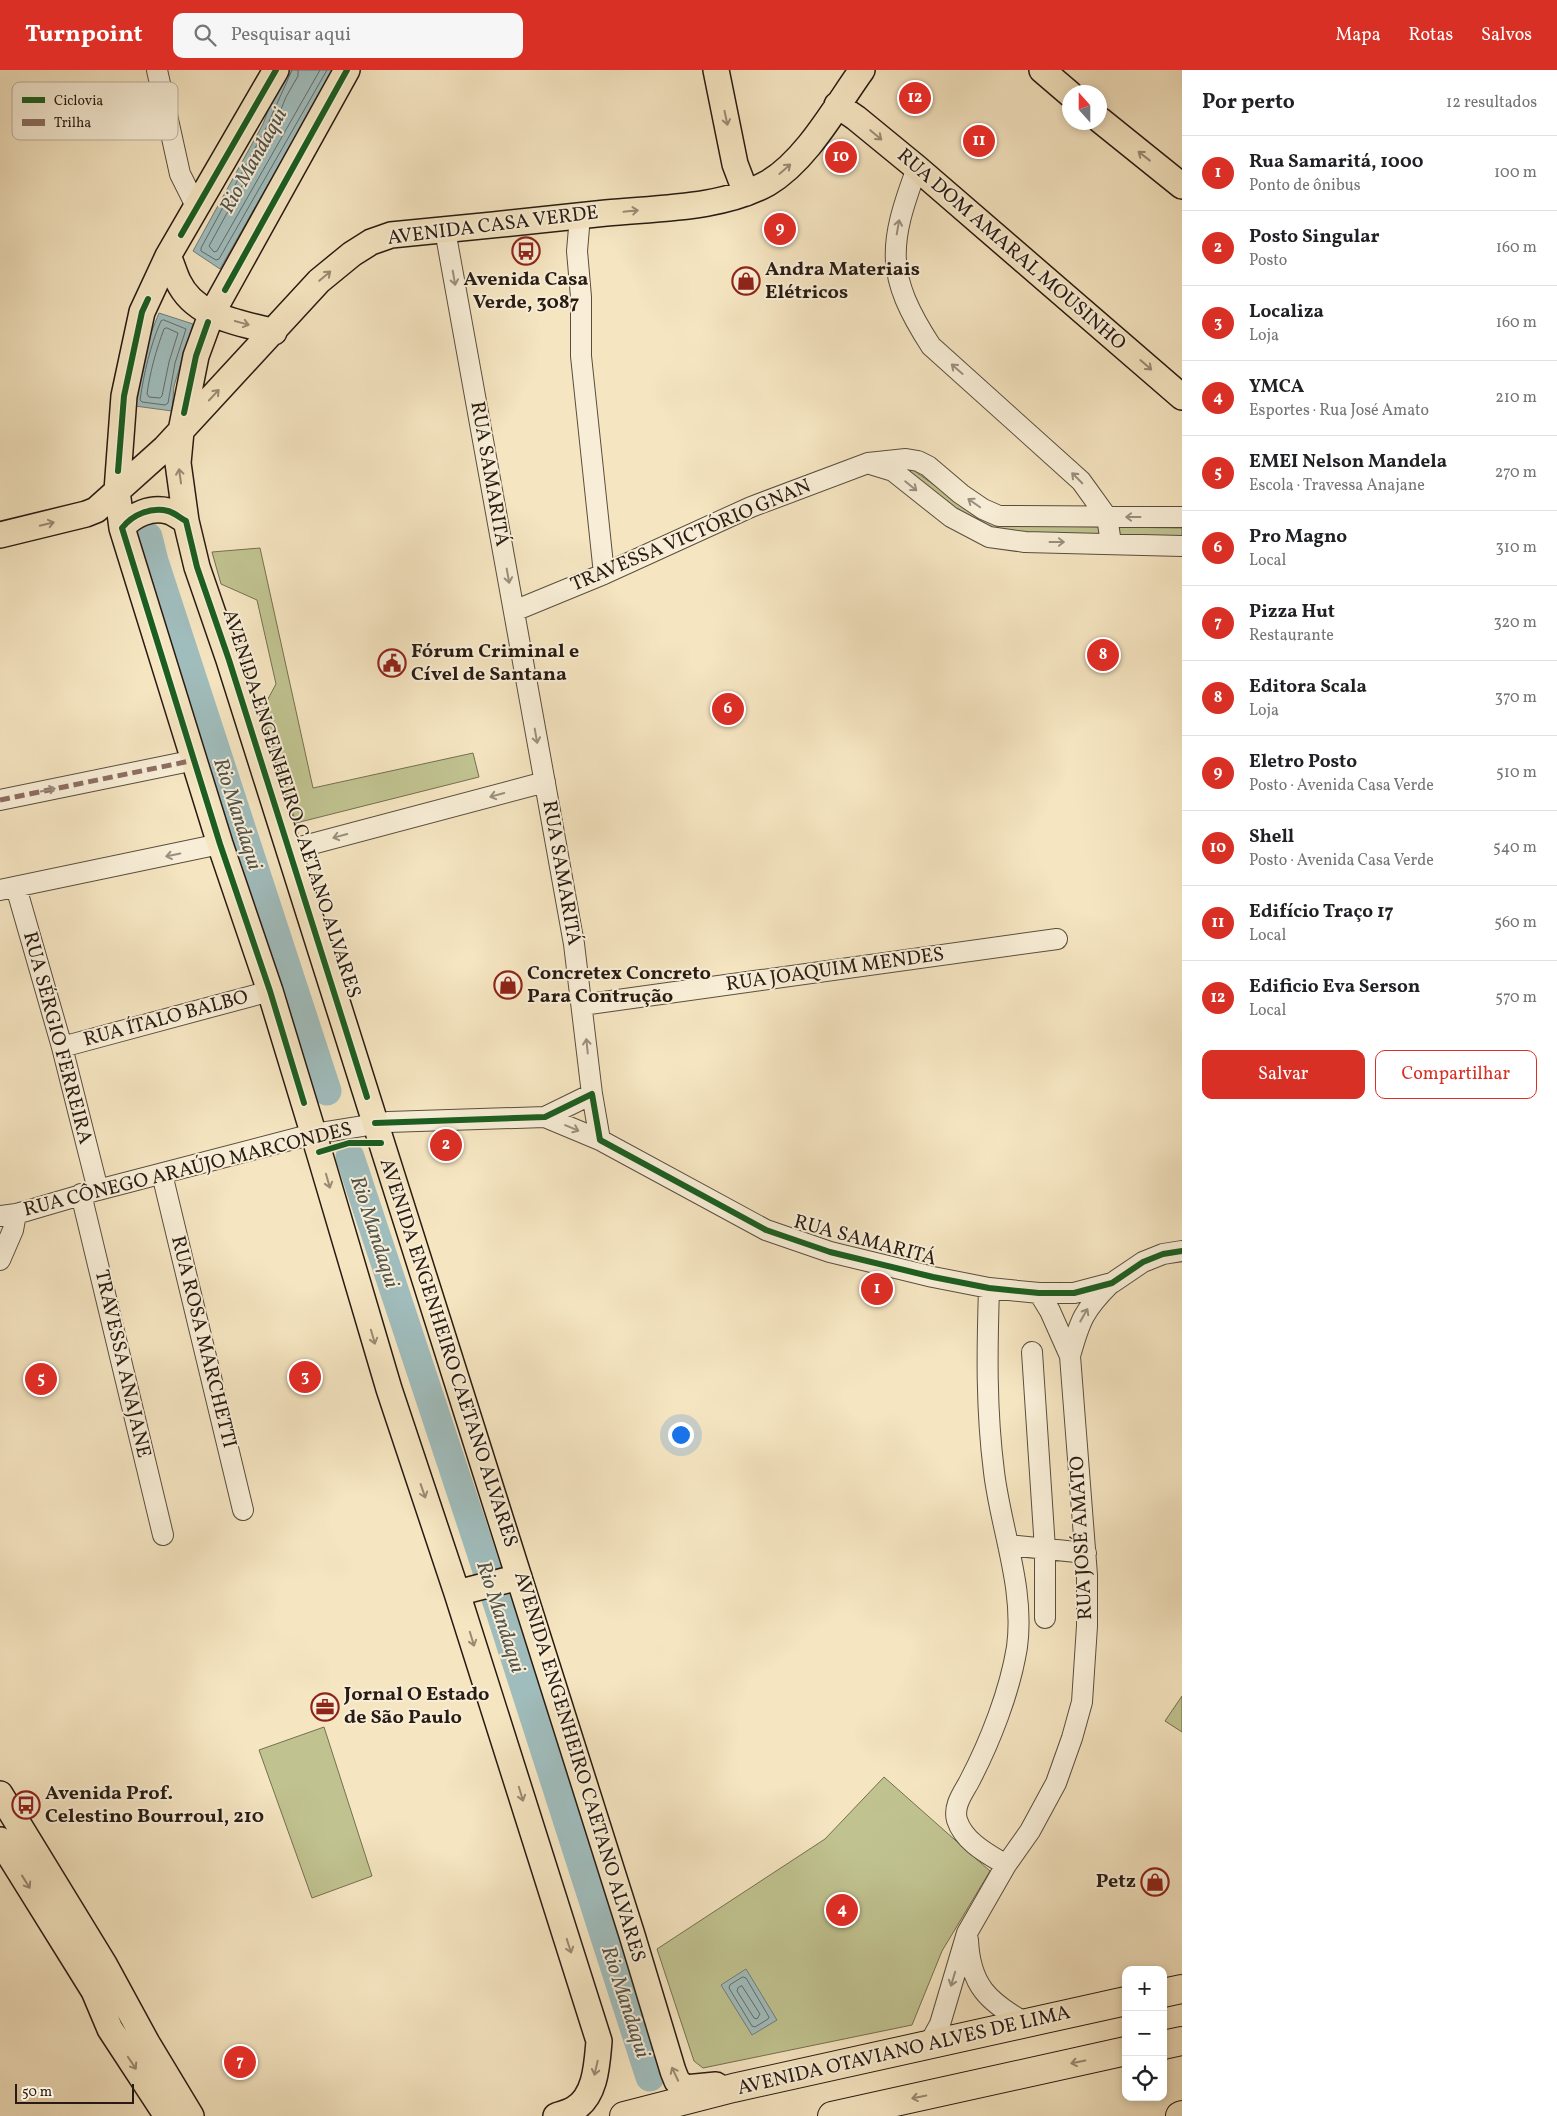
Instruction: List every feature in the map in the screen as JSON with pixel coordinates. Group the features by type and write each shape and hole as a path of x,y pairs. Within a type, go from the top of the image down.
{"highway":[{"path":"1167,1992 1182,1989"},
{"name":"AVENIDA OTAVIANO ALVES DE LIMA","path":"624,2116 733,2088 1122,2002"},
{"path":"1167,2044 1182,2041"},
{"path":"832,2116 1122,2052"}],"main road":[{"path":"276,70 168,256 142,312 124,396 117,491 122,528 220,844 270,991 389,1389 457,1593 599,2042 597,2064 590,2092 574,2109 556,2116"},
{"name":"AVENIDA ENGENHEIRO CAETANO ALVARES","path":"346,70 211,315 196,356 181,431 178,463 186,521 197,567 230,660 632,1934 673,2071 678,2081 685,2088 714,2085 733,2088"},
{"path":"716,70 736,164 746,193"},
{"name":"AVENIDA CASA VERDE","path":"0,535 96,510 165,448 319,281 352,254 371,242 391,235 688,205 746,193 770,182 787,168 812,142 862,70"},
{"path":"1042,70 1062,87"},
{"name":"RUA DOM AMARAL MOUSINHO","path":"837,105 856,118 917,168 1182,397"},
{"path":"1107,126 1182,186"},
{"path":"168,256 178,283 192,300 211,315 274,332"},
{"path":"122,528 134,516 154,511 170,512 186,521"},
{"path":"457,1593 519,1577"},
{"path":"0,1794 104,1964 111,2001 114,2034 167,2116"},
{"path":"0,1840 94,1992 111,2001 147,2043 191,2116"},
{"path":"114,2034 126,2030 137,2033 147,2043"}],"street":[{"path":"172,140 180,174 197,208"},
{"path":"917,168 901,211 895,245 896,275 913,318 931,346 1081,481 1107,517 1111,543"},
{"path":"580,216 578,251 581,297 581,356 604,574"},
{"name":"RUA SAMARITÁ","path":"445,230 574,944 592,1094 600,1140 766,1230 830,1252 933,1277 989,1288 1038,1293 1074,1293 1112,1283 1143,1262 1163,1254 1182,1251"},
{"name":"TRAVESSA VICTÓRIO GNAN","path":"514,610 604,574 751,507 868,463 906,459 918,461 928,466 983,509 998,516 1182,517"},
{"path":"868,463 893,471 951,517 988,537 1025,542 1182,546"},
{"path":"0,800 195,760"},
{"path":"289,850 544,782"},
{"path":"8,888 220,844"},
{"name":"RUA SÉRGIO FERREIRA","path":"8,888 62,1047 89,1192"},
{"name":"RUA JOAQUIM MENDES","path":"582,1005 1058,939"},
{"name":"RUA ÍTALO BALBO","path":"62,1047 270,991"},
{"path":"545,1117 592,1094"},
{"path":"545,1117 600,1140"},
{"name":"RUA CÔNEGO ARAÚJO MARCONDES","path":"8,1215 313,1134 375,1123 545,1117"},
{"name":"RUA ROSA MARCHETTI","path":"162,1174 243,1510"},
{"name":"TRAVESSA ANAJANE","path":"89,1192 163,1535"},
{"path":"0,1260 13,1230 8,1215"},
{"name":"RUA JOSÉ AMATO","path":"928,2046 940,2024 967,1933 1006,1865 1030,1830 1056,1782 1072,1738 1082,1702 1087,1626 1086,1552 1070,1356 1078,1325 1087,1310 1112,1283"},
{"path":"989,1288 986,1372 989,1423 994,1473 1015,1580 1020,1628 1014,1668 980,1760 956,1806 957,1819 965,1834 980,1849 1006,1865"},
{"name":"RUA JOSÉ AMATO","path":"1038,1293 1050,1311 1070,1356"},
{"path":"1032,1352 1045,1549 1045,1618"},
{"path":"1008,1545 1086,1552"},
{"path":"967,1933 971,1965 977,1981 986,1996 1002,2010 1026,2023"}],"green space":[{"path":"906,465 961,504 1038,526 1182,528 1182,537 991,530 955,510 896,468"},
{"path":"260,548 313,788 473,753 479,777 296,823 261,712 276,684 257,600 221,584 212,552"},
{"path":"1182,1696 1182,1732 1165,1721"},
{"path":"324,1727 372,1876 312,1898 259,1750"},
{"path":"884,1777 990,1871 942,1951 912,2025 703,2068 694,2061 657,1949 825,1839"}],"water":[{"path":"288,70 333,70 220,269 193,251 263,124 275,92"},
{"path":"159,313 193,324 174,386 172,411 135,406 145,348"},
{"path":"746,1969 777,2020 752,2035 721,1985"}],"waterway":[{"name":"Rio Mandaqui","path":"148,537 154,561 327,1091"},
{"name":"Rio Mandaqui","path":"350,1157 480,1549 650,2077"}],"marked path":[{"path":"0,800 195,760"}],"cycle path":[{"path":"181,235 276,70"},
{"path":"225,290 347,70"},
{"path":"118,471 124,396 142,312 148,299"},
{"path":"184,413 196,356 208,322"},
{"path":"304,1103 270,991 220,844 122,528 137,515 149,511 168,511 186,521 197,567 229,660 367,1097"},
{"path":"375,1123 545,1117 592,1094 600,1140 766,1230 830,1252 933,1277 989,1288 1039,1293 1074,1293 1112,1283 1143,1262 1163,1254 1182,1251"},
{"path":"319,1152 349,1143 381,1143"}],"place":[{"name":"Edificio Eva Serson","path":"915,98"},
{"name":"Edifício Traço 17","path":"979,141"},
{"name":"Shell","path":"841,157"},
{"name":"Eletro Posto","path":"780,229"},
{"name":"Avenida Casa Verde, 3087","path":"526,251"},
{"name":"Andra Materiais Elétricos","path":"746,281"},
{"name":"Editora Scala","path":"1103,655"},
{"name":"Fórum Criminal e Cível de Santana","path":"392,663"},
{"name":"Pro Magno","path":"728,709"},
{"name":"Concretex Concreto Para Contrução","path":"508,985"},
{"name":"Posto Singular","path":"446,1145"},
{"name":"Rua Samaritá, 1000","path":"877,1289"},
{"name":"Localiza","path":"305,1377"},
{"name":"EMEI Nelson Mandela","path":"41,1379"},
{"name":"Jornal O Estado de São Paulo","path":"325,1707"},
{"name":"Avenida Prof. Celestino Bourroul, 210","path":"26,1805"},
{"name":"Petz","path":"1155,1882"},
{"name":"YMCA","path":"842,1910"},
{"name":"Pizza Hut","path":"240,2062"}]}
